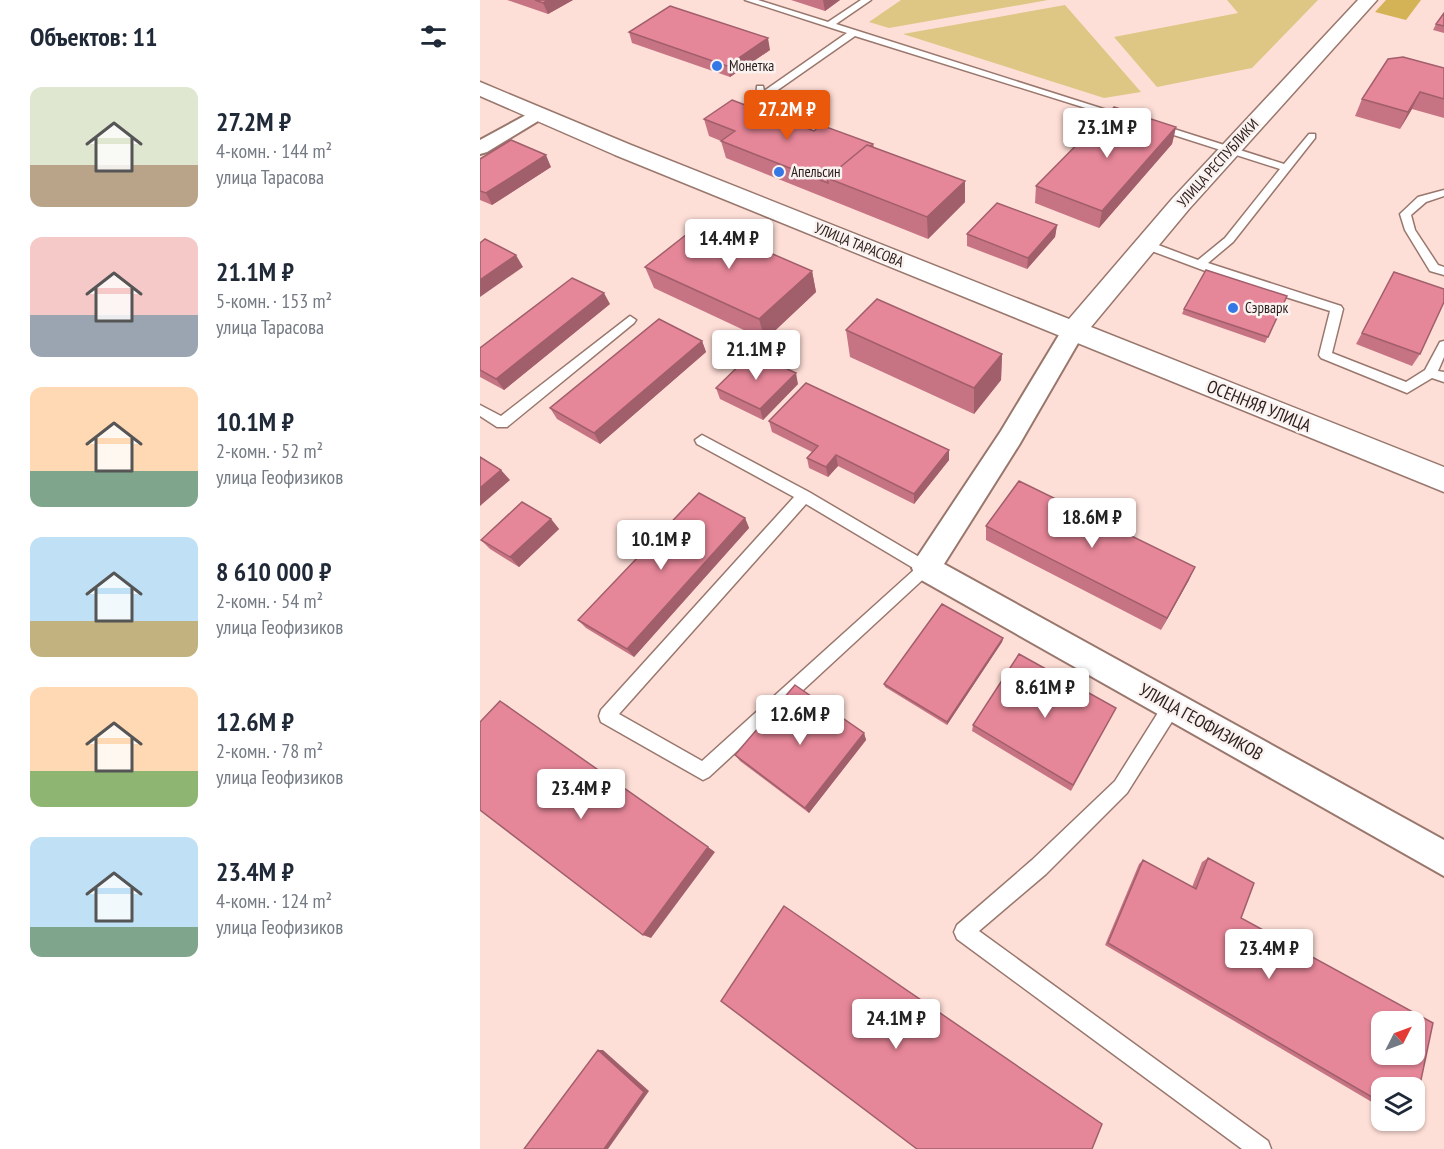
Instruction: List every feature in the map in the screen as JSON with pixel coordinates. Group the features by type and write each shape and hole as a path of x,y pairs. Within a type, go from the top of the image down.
{"street":[{"name":"УЛИЦА РЕСПУБЛИКИ","path":"1073,332 1145,244 1229,149 1368,0"},
{"name":"УЛИЦА ТАРАСОВА","path":"480,88 537,114 1073,332"},
{"path":"480,148 537,114"},
{"path":"926,568 1010,438 1073,332"},
{"name":"ОСЕННЯЯ УЛИЦА","path":"1073,332 1444,480"},
{"name":"УЛИЦА ГЕОФИЗИКОВ","path":"926,568 1444,859"}],"lane":[{"path":"748,0 1137,121"},
{"path":"829,25 867,0"},
{"path":"760,87 759,99 852,34"},
{"path":"1149,124 1286,168"},
{"path":"1200,264 1229,240 1312,136"},
{"path":"1444,193 1431,194 1414,204 1405,214 1410,230 1434,268 1444,271"},
{"path":"1145,244 1337,309 1325,355 1407,388 1430,373 1444,345"},
{"path":"480,410 502,423 630,320"},
{"path":"1430,373 1444,377"},
{"path":"702,440 804,496 926,568 703,771 607,716 804,496"},
{"path":"1172,706 1121,787 1039,867 964,932 1260,1149"}],"shaded area":[{"path":"901,0 1048,0 889,28 869,22"},
{"path":"1227,0 1318,0 1252,68 1157,87 1114,37 1238,13"},
{"path":"1386,0 1421,0 1406,20 1375,12"},
{"path":"1065,5 1141,92 1104,98 903,34"}],"building":[{"path":"670,6 768,38 727,66 629,32"},
{"path":"1444,13 1444,26 1436,24"},
{"path":"1403,57 1444,68 1444,99 1420,92 1408,112 1362,99 1388,59"},
{"path":"732,100 814,131 821,125 873,144 867,145 827,178 828,183 721,141 735,131 704,119"},
{"path":"1114,107 1176,127 1102,211 1036,186"},
{"path":"511,140 546,155 486,193 480,191 480,159"},
{"path":"867,145 965,181 927,217 827,178"},
{"path":"997,203 1057,225 1028,258 967,234"},
{"path":"701,223 812,271 759,319 645,267"},
{"path":"485,239 516,255 480,280 480,243"},
{"name":"Сэрварк","path":"1206,270 1287,296 1268,337 1184,309"},
{"path":"1394,272 1444,289 1444,302 1420,354 1362,333"},
{"path":"572,278 604,293 496,379 480,370 480,348"},
{"path":"877,299 1002,354 974,388 846,330"},
{"path":"659,319 702,341 594,433 550,408"},
{"path":"752,353 796,373 760,409 716,388"},
{"path":"806,383 949,450 914,494 836,455 826,467 807,458 818,446 769,421"},
{"path":"480,457 501,470 480,488"},
{"path":"1019,481 1195,567 1167,618 986,526"},
{"path":"699,493 745,518 627,649 578,620"},
{"path":"522,502 551,519 510,557 481,540"},
{"path":"942,604 1003,638 947,722 884,684"},
{"path":"1019,654 1116,708 1073,785 973,725"},
{"path":"795,685 864,733 805,808 735,755"},
{"path":"500,701 708,847 643,935 480,810 480,722"},
{"path":"1208,858 1254,883 1241,918 1411,1011 1371,1011 1371,1065 1424,1065 1422,1077 1371,1077 1371,1097 1108,943 1143,860 1196,889"},
{"path":"784,906 1102,1124 1092,1149 917,1149 721,1001"},
{"path":"1425,1019 1433,1023 1425,1061"},
{"path":"598,1050 644,1092 604,1149 524,1149"}],"place":[{"name":"Монетка","path":"717,66"},
{"name":"Апельсин","path":"779,172"},
{"name":"Сэрварк","path":"1233,308"}]}
